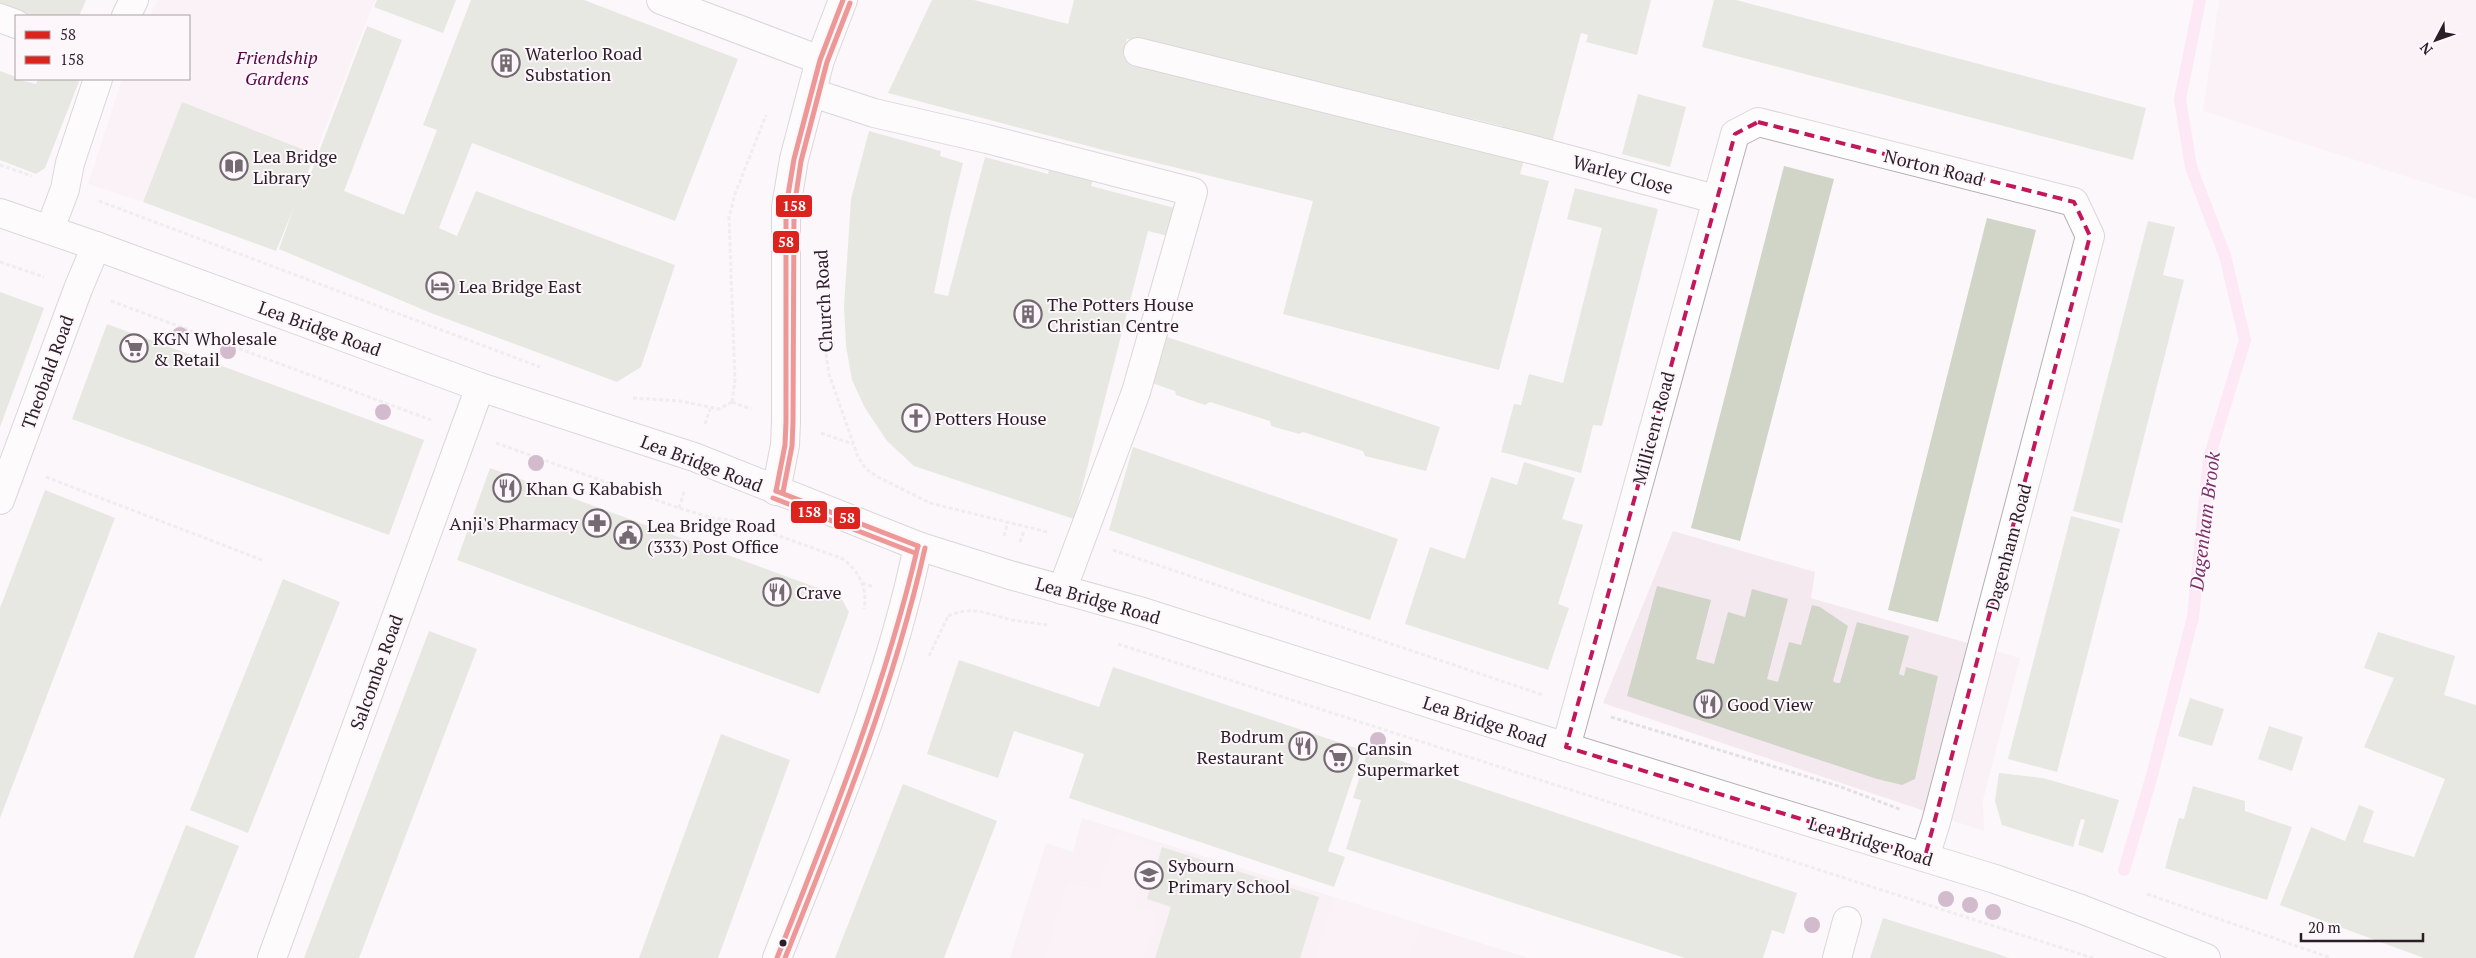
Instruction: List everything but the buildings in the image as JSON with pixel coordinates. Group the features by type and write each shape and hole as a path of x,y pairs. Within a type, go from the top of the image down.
{"main road":[{"path":"126,15 134,0"},
{"path":"661,0 820,60"},
{"name":"Church Road","path":"776,491 785,446 786,422 786,207 794,159 820,60 843,0"},
{"path":"0,18 15,24"},
{"name":"Warley Close","path":"1138,52 1530,149 1715,199"},
{"path":"50,229 65,189 70,163 98,80"},
{"path":"813,92 874,113 987,139 1193,192 1136,392 1062,590"},
{"name":"Millicent Road","path":"1566,747 1734,134 1758,122"},
{"name":"Norton Road","path":"1758,122 2074,202 2090,236"},
{"name":"Lea Bridge Road","path":"0,213 50,229 480,386 677,451 918,546 1062,590 1144,612 1566,747 1925,857 2081,909 2206,958"},
{"name":"Dagenham Road","path":"1925,857 1936,822 2090,236"},
{"name":"Theobald Road","path":"0,500 78,289 96,246"},
{"name":"Salcombe Road","path":"272,958 480,386"},
{"path":"777,958 845,787 885,672 907,600 918,546"},
{"path":"1837,958 1847,921"}],"path":[{"path":"732,402 735,381 729,217 735,194 770,106"},
{"path":"0,165 541,367"},
{"path":"0,262 464,432 679,508 713,518 737,521 841,558 850,564 862,583 868,585"},
{"name":"Church Road","path":"824,337 829,374 853,444"},
{"path":"625,397 680,401 719,409 732,402 750,409"},
{"path":"704,427 710,408"},
{"path":"830,436 853,444"},
{"name":"Lea Bridge Road","path":"853,444 866,468 893,487 930,503 1105,547 1578,707 1840,787 1936,822"},
{"path":"13,464 262,560"},
{"path":"679,508 682,498"},
{"path":"1002,541 1008,522"},
{"name":"Lea Bridge Road","path":"948,616 961,610 974,610 1014,620 1056,626"},
{"path":"926,663 948,616 942,613"},
{"name":"Lea Bridge Road","path":"1111,642 2094,958"},
{"path":"2144,893 2331,958"}],"highlighted area":[{"path":"1758,122 2074,202 2090,236 1925,857 1566,747 1735,134"}],"shaded area":[{"path":"1673,531 1815,572 1811,598 2020,658 1983,800 1984,831 1603,703"},
{"name":"Sybourn Primary School","path":"1082,818 1528,958 1010,958 1046,843 1073,852"}],"green space":[{"name":"Friendship Gardens","path":"158,0 375,0 315,154 182,103 143,202 88,184 122,80 190,80 190,15 150,15"},
{"path":"2219,0 2476,0 2476,199 2203,111"},
{"path":"1116,834 1153,845 1134,905 1159,914 1144,958 1044,958 1068,881 1098,891"},
{"path":"1334,897 1420,924 1409,958 1315,958"}],"waterway":[{"name":"Dagenham Brook","path":"2124,870 2151,779 2193,617 2209,458 2245,340 2225,256 2191,167 2180,99 2200,0"}],"transit line":[{"name":"58","path":"776,491 785,445 786,422 786,207 794,159 820,60 843,0"},
{"name":"158","path":"783,492 792,446 793,422 794,208 801,161 827,62 850,3"},
{"name":"58","path":"776,491 918,546"},
{"name":"158","path":"773,498 915,553"},
{"name":"58","path":"777,958 837,805 873,703 905,599 918,546"},
{"name":"158","path":"785,958 845,806 881,705 912,601 925,548"}],"place":[{"name":"Waterloo Road Substation","path":"506,63"},
{"name":"Lea Bridge Library","path":"234,166"},
{"name":"Lea Bridge East","path":"440,286"},
{"name":"The Potters House Christian Centre","path":"1028,314"},
{"name":"KGN Wholesale & Retail","path":"134,348"},
{"name":"Potters House","path":"916,418"},
{"name":"Khan G Kababish","path":"507,488"},
{"name":"Anji's Pharmacy","path":"597,523"},
{"name":"Lea Bridge Road (333) Post Office","path":"628,535"},
{"name":"Crave","path":"777,592"},
{"name":"Good View","path":"1708,704"},
{"name":"Bodrum Restaurant","path":"1303,746"},
{"name":"Cansin Supermarket","path":"1338,758"},
{"name":"Sybourn Primary School","path":"1149,875"}]}
